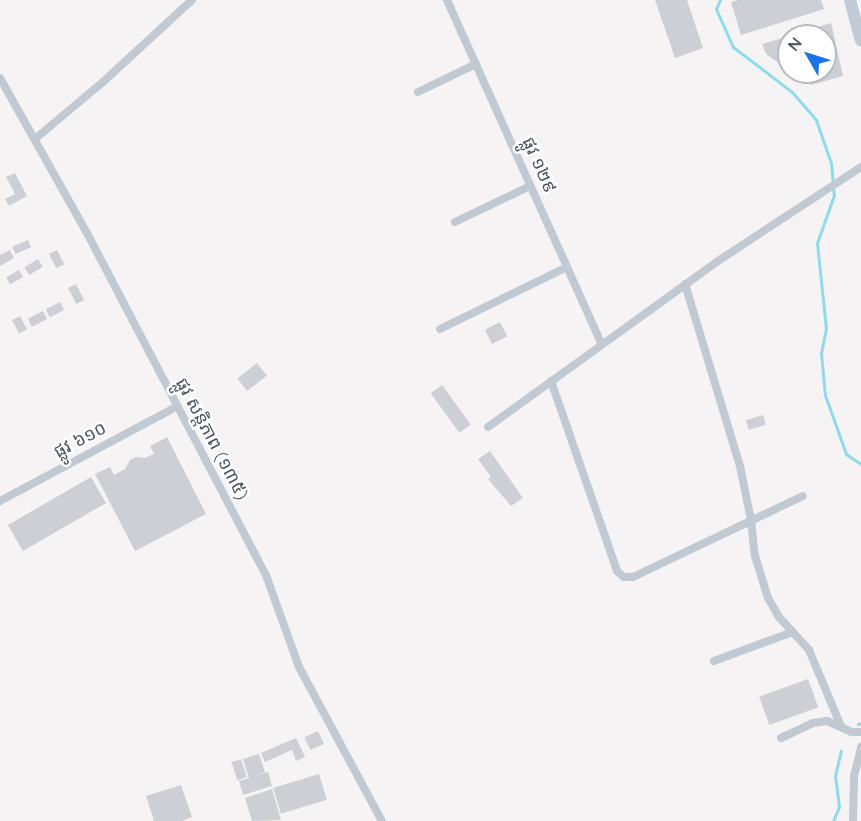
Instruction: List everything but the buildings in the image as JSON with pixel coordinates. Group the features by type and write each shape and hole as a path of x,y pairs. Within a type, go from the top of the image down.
{"main road":[{"path":"850,0 861,41"}],"street":[{"path":"35,140 103,82 192,0"},
{"name":"ផ្លូវ ១២៩","path":"447,0 601,343"},
{"path":"418,92 476,64"},
{"name":"ផ្លូវ សន្តិភាព (១៣៥)","path":"0,78 267,578 303,676 381,821"},
{"path":"488,427 685,284 861,167"},
{"path":"455,222 531,186"},
{"path":"440,329 567,267"},
{"path":"685,284 740,466 751,520 755,556 768,598 779,617 809,650 841,726"},
{"path":"551,381 620,575 633,577 803,496"},
{"name":"ផ្លូវ ៦១០","path":"0,501 176,407"},
{"path":"714,661 793,632"},
{"path":"781,738 813,723 827,721 861,732"},
{"path":"853,821 854,776 861,747"}],"waterway":[{"path":"720,0 716,9 733,47 792,92 816,120 831,163 834,195 817,243 826,328 821,353 825,395 846,454 861,464"},
{"path":"833,821 839,807 835,776 841,751"}]}
